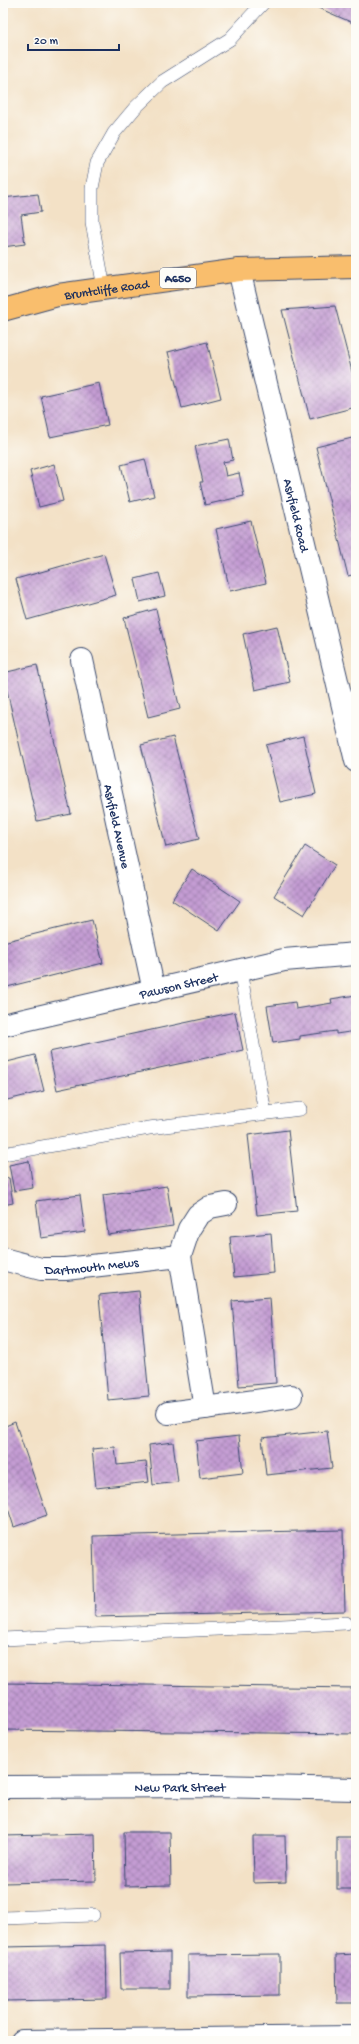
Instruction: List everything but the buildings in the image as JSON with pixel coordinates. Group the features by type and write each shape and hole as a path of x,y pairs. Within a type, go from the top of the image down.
{"main road":[{"name":"Bruntcliffe Road","path":"3,310 58,295 238,270 356,267"}],"street":[{"name":"Ashfield Road","path":"238,270 356,761"},
{"name":"Ashfield Avenue","path":"82,660 154,991"},
{"name":"Pawson Street","path":"3,1025 284,960 356,954"},
{"path":"205,1408 180,1256 188,1228 198,1215 210,1207 226,1204"},
{"name":"Dartmouth Mews","path":"3,1258 41,1268 65,1269 180,1256"},
{"path":"168,1413 291,1396"},
{"name":"New Park Street","path":"3,1787 214,1786 356,1790"},
{"path":"22,2041 356,2037"}],"lane":[{"path":"104,288 92,222 92,188 97,163 114,133 135,108 162,82 230,39 263,3"},
{"path":"240,970 265,1113"},
{"path":"3,1154 150,1128 300,1109"},
{"path":"3,1639 346,1624"},
{"path":"3,1918 92,1916"}]}
